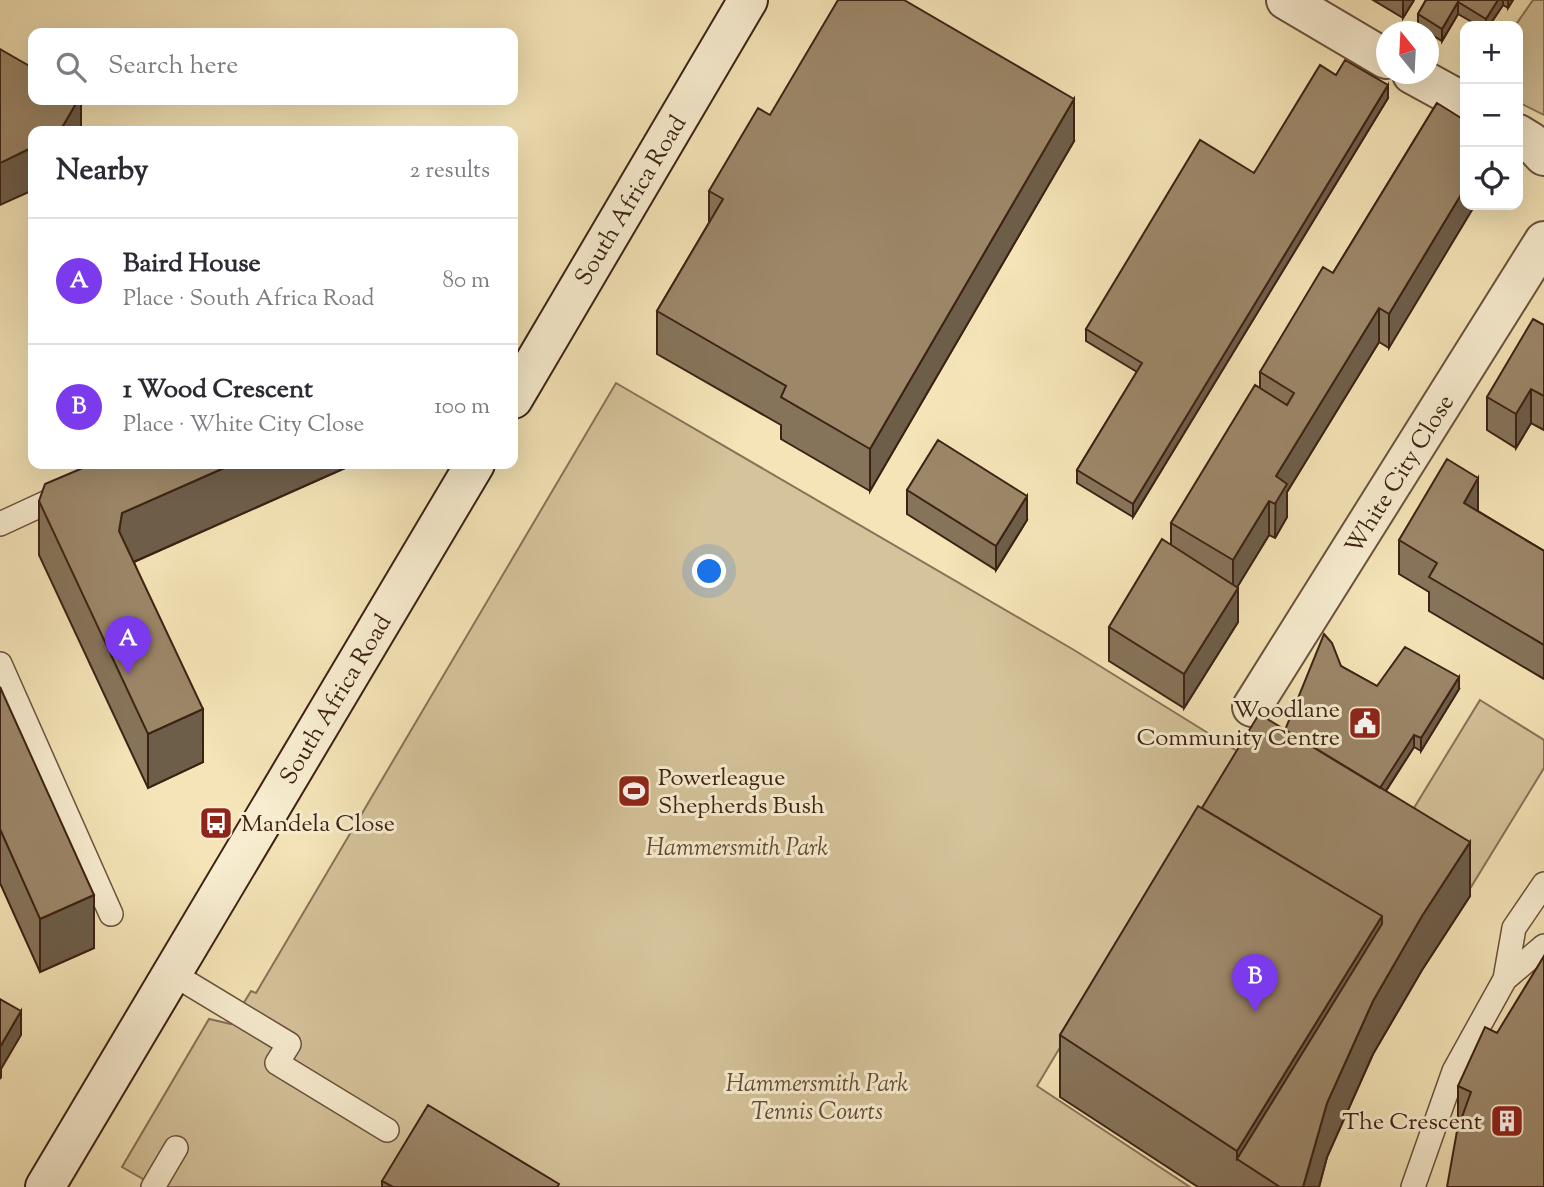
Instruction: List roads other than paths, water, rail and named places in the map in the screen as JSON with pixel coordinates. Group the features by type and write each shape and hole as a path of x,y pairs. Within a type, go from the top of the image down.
{"street":[{"name":"South Africa Road","path":"518,391 748,0"},
{"path":"1286,0 1376,52"},
{"path":"1430,84 1460,100"},
{"path":"1523,137 1544,156"},
{"name":"White City Close","path":"1252,707 1544,241"},
{"name":"South Africa Road","path":"45,1187 471,469"}],"lane":[{"path":"0,524 82,486"},
{"path":"0,664 110,914"},
{"path":"1506,979 1514,928 1544,884"},
{"path":"1413,1187 1454,1071 1506,979 1544,946"},
{"path":"173,974 289,1044 277,1063 387,1130"},
{"path":"153,1187 176,1148"}],"place":[{"name":"Baird House","path":"128,674"},
{"name":"Woodlane Community Centre","path":"1365,723"},
{"name":"Powerleague Shepherds Bush","path":"634,791"},
{"name":"Mandela Close","path":"216,823"},
{"name":"1 Wood Crescent","path":"1255,1012"},
{"name":"The Crescent","path":"1507,1121"}],"park label":[{"name":"Hammersmith Park","path":"737,847"},
{"name":"Hammersmith Park Tennis Courts","path":"817,1097"}]}
